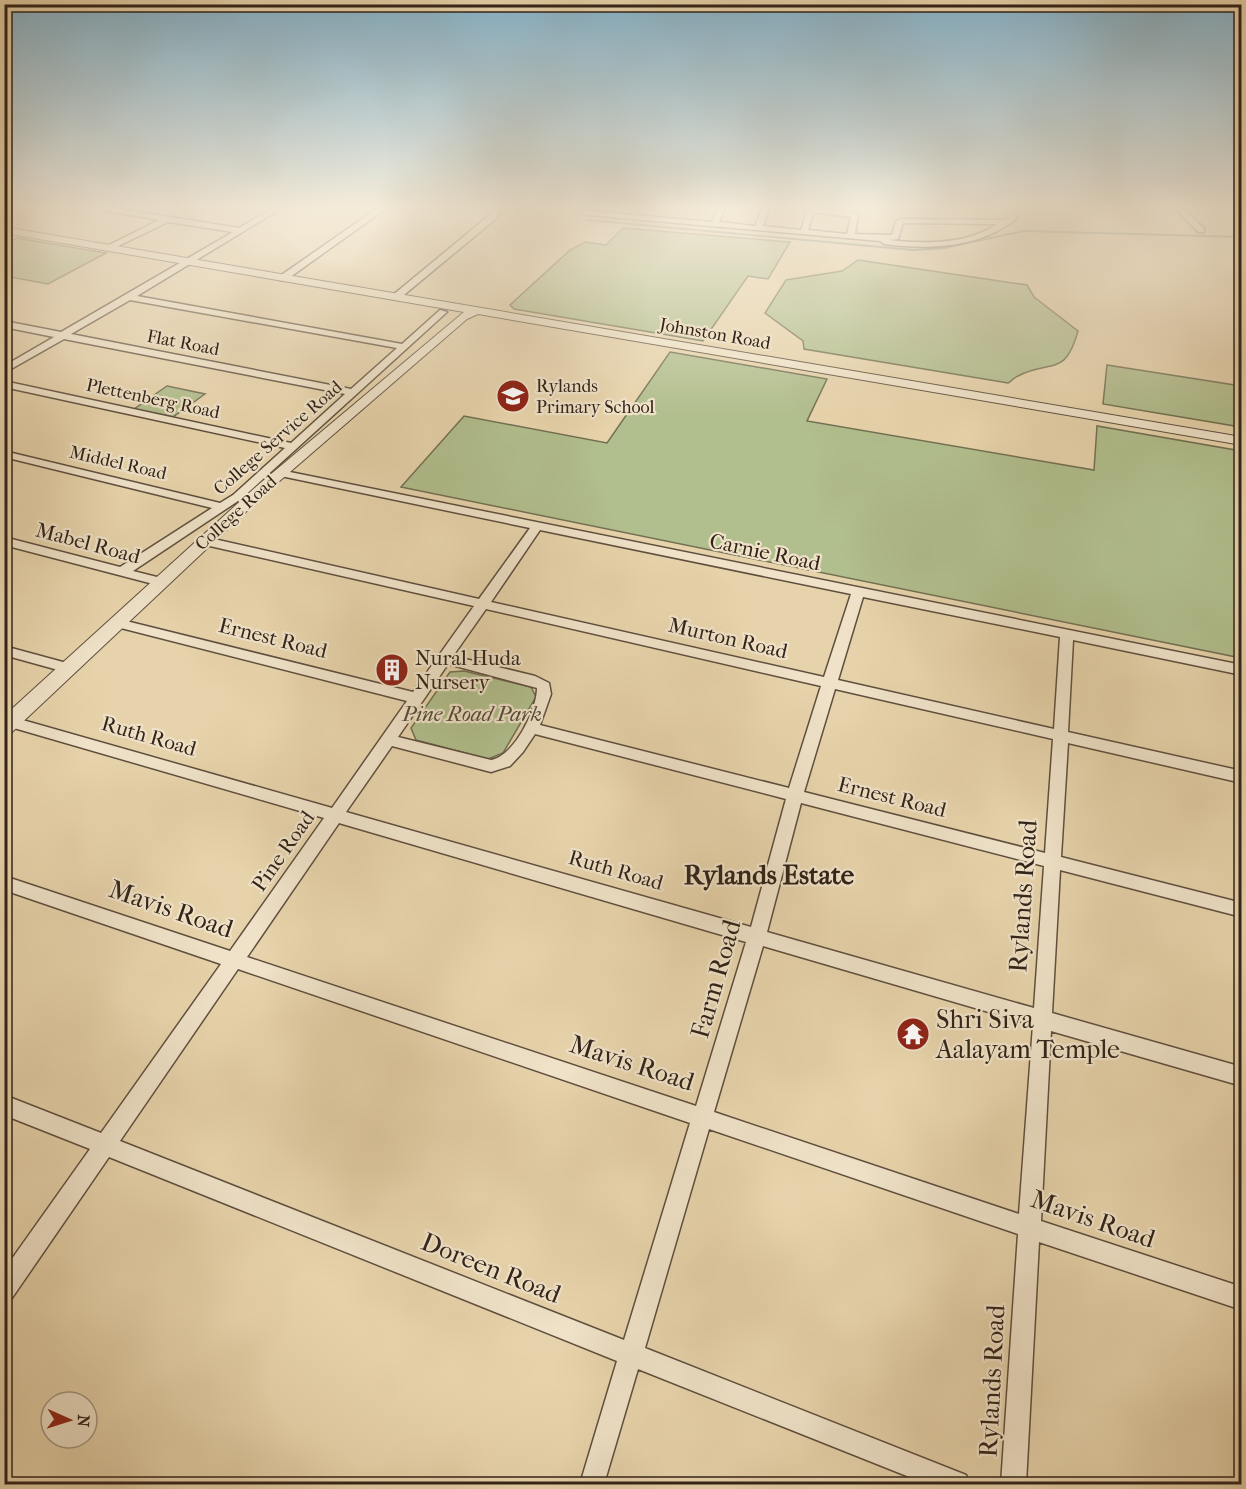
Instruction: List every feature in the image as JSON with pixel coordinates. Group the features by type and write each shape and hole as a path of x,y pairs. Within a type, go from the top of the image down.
{"street":[{"path":"4,370 168,274"},
{"name":"Johnston Road","path":"262,274 1242,441"},
{"path":"283,278 288,274"},
{"path":"396,297 423,274"},
{"path":"130,297 405,347"},
{"name":"College Road","path":"8,725 280,473 452,326 477,310"},
{"name":"College Service Road","path":"122,573 224,507 443,312"},
{"name":"Flat Road","path":"4,324 354,393"},
{"name":"Plettenberg Road","path":"4,384 294,447"},
{"name":"Middel Road","path":"4,454 224,507"},
{"name":"Carnie Road","path":"280,473 1242,670"},
{"name":"Pine Road","path":"4,1290 537,526"},
{"name":"Mabel Road","path":"4,541 161,582"},
{"name":"Murton Road","path":"205,541 1242,777"},
{"name":"Farm Road","path":"592,1485 757,936 795,795 858,591"},
{"name":"Ernest Road","path":"118,622 417,698"},
{"name":"Rylands Road","path":"1013,1485 1067,635"},
{"path":"4,650 69,668"},
{"path":"389,740 491,766 503,764 531,729 543,702 544,686 536,681 444,659"},
{"name":"Ruth Road","path":"8,725 336,814 1242,1077"},
{"name":"Ernest Road","path":"531,729 1242,910"},
{"name":"Mavis Road","path":"4,883 1242,1299"},
{"name":"Doreen Road","path":"4,1105 957,1485"}],"green space":[{"path":"5,274 66,274 48,284"},
{"path":"543,274 771,274 768,279 748,276 703,341 514,309 510,305"},
{"path":"820,274 956,274 1027,285 1034,297 1078,331 1073,346 1062,361 1056,365 1030,371 1008,383 804,349 803,341 765,313 786,280"},
{"path":"670,352 827,379 807,421 1094,470 1097,426 1241,451 1241,658 401,487 464,416 607,443"},
{"path":"1107,365 1241,386 1241,427 1103,404"},
{"path":"167,386 205,394 173,417 134,409"},
{"name":"Pine Road Park","path":"464,671 531,687 536,697 503,753 488,759 416,740 411,728 450,672"}],"place":[{"name":"Rylands Primary School","path":"513,396"},
{"name":"Nural Huda Nursery","path":"392,670"},
{"name":"Shri Siva Aalayam Temple","path":"913,1034"}],"district":[{"name":"Rylands Estate","path":"769,875"}]}
